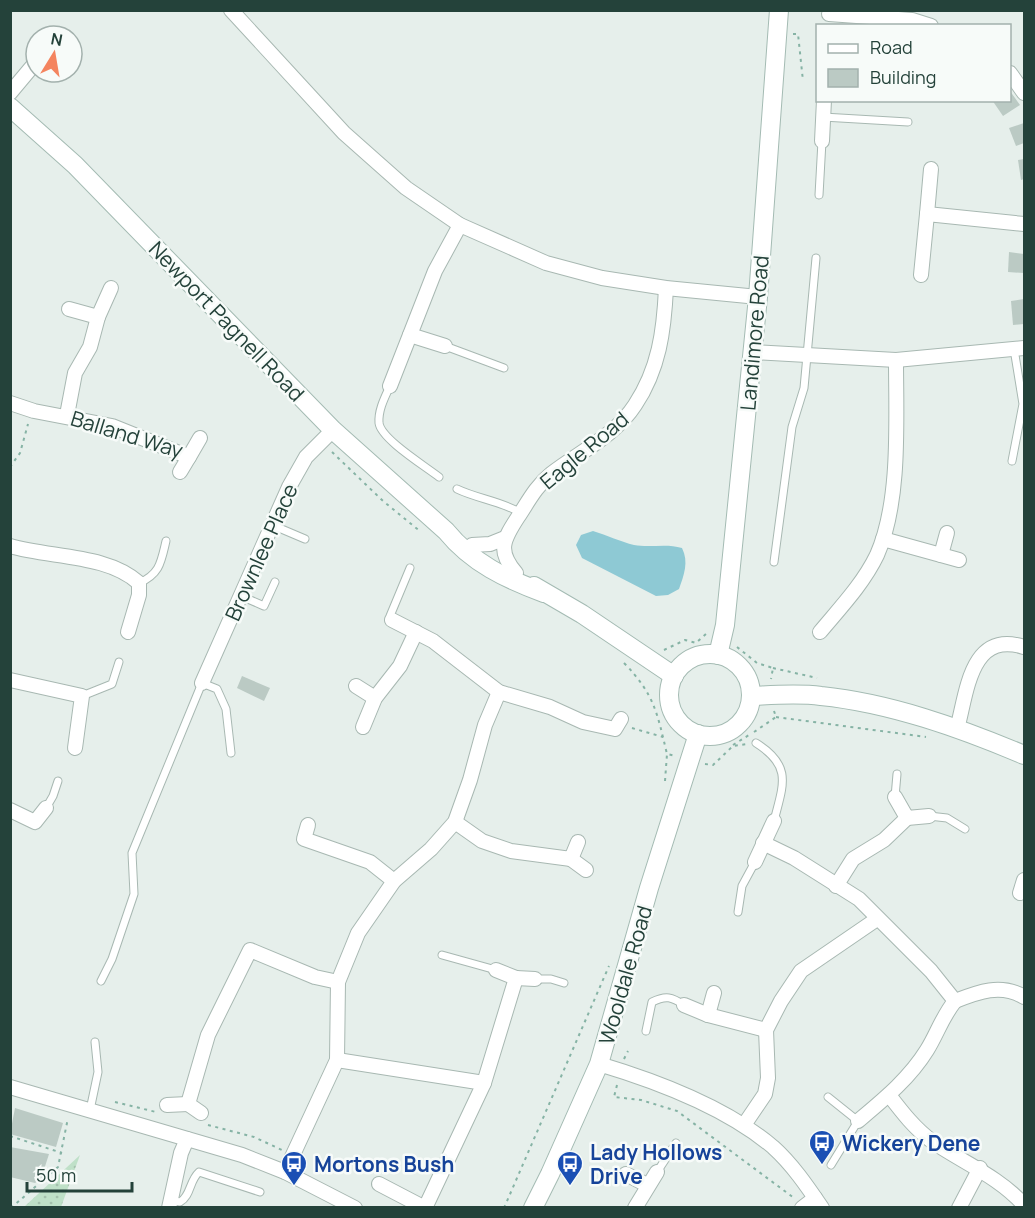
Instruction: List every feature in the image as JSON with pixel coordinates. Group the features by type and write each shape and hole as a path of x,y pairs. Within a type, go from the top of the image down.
{"main road":[{"name":"Landimore Road","path":"720,646 758,297 779,10"},
{"name":"Newport Pagnell Road","path":"10,107 75,165 333,430 446,531 461,549 512,582 544,593"},
{"name":"Newport Pagnell Road","path":"446,531 472,545 544,593 582,614 674,676"},
{"path":"760,695 740,723 728,732 713,736 698,734 685,727 676,717 670,704 670,689 674,676 682,665 720,646 742,669 760,695 819,695 875,705 957,729 1024,755"},
{"name":"Wooldale Road","path":"532,1208 550,1174 599,1064 649,888 698,734"}],"street":[{"path":"231,10 344,133 406,188 460,225 546,263 602,278 666,288 758,297"},
{"path":"829,17 912,20 925,24"},
{"path":"1011,74 1024,93"},
{"path":"10,93 24,76"},
{"path":"822,141 824,102"},
{"path":"921,275 931,170"},
{"path":"927,214 1024,224"},
{"path":"390,386 435,270 460,225"},
{"path":"67,415 75,373 90,347 98,317 111,288"},
{"name":"Eagle Road","path":"505,538 534,492 550,476 614,430 633,408 649,383 657,360 664,331 666,288"},
{"path":"69,309 98,317"},
{"path":"410,334 445,346"},
{"path":"752,352 896,360 1019,348"},
{"path":"820,632 864,578 883,539 897,442 896,360"},
{"name":"Balland Way","path":"10,403 34,411 67,415 112,426 189,457 200,438"},
{"name":"Brownlee Place","path":"202,683 289,487 306,457 333,430"},
{"path":"180,472 189,457"},
{"path":"941,555 947,533"},
{"path":"472,545 490,544 505,538 504,552 508,564 516,573"},
{"path":"883,539 959,560"},
{"path":"10,546 103,565 131,575 139,583 139,595 128,632"},
{"path":"392,620 433,641 499,692 550,707 583,722 615,729 621,719"},
{"path":"363,727 375,698 400,666 416,632"},
{"path":"957,729 974,663 988,650 1002,644 1024,647"},
{"path":"10,680 82,696 75,748"},
{"path":"356,686 375,698"},
{"path":"285,1172 337,1060 338,982 358,933 394,881 431,849 455,822 470,780 485,725 499,692"},
{"path":"895,797 907,818"},
{"path":"10,810 35,822 46,808"},
{"path":"836,886 853,859 884,840 907,818 929,816"},
{"path":"755,862 774,821"},
{"path":"455,822 482,841 511,850 572,859 586,870"},
{"path":"308,825 304,839 370,862 394,881"},
{"path":"572,859 578,842"},
{"path":"763,843 794,858 859,899 931,971 955,1001"},
{"path":"744,1125 765,1094 768,1078 766,1030 801,971 877,919"},
{"path":"188,1104 208,1035 250,950 315,977 338,982"},
{"path":"496,970 516,978 535,979"},
{"path":"379,1184 425,1208 484,1083 516,978"},
{"path":"858,1121 911,1073 928,1049 941,1018 955,1001 986,989 1017,993 1024,998"},
{"path":"708,1015 714,993"},
{"path":"684,1005 708,1015 766,1030"},
{"path":"337,1060 484,1083"},
{"path":"599,1064 620,1070 707,1105 744,1125 781,1155 818,1203"},
{"path":"10,1087 71,1104 91,1103 187,1139 242,1155 285,1172 356,1208"},
{"path":"889,1095 906,1118 933,1141 980,1168 1014,1193 1024,1205"},
{"path":"162,1109 188,1104"},
{"path":"188,1104 201,1118"},
{"path":"169,1204 181,1153 187,1139"},
{"path":"959,1208 980,1168"},
{"path":"635,1208 657,1172"},
{"path":"626,1174 647,1185"},
{"path":"800,1205 818,1203"}],"lane":[{"path":"824,117 908,122"},
{"path":"819,195 822,141"},
{"path":"774,562 792,427 804,388 816,258"},
{"path":"445,346 504,368"},
{"path":"1012,461 1023,404 1019,348"},
{"path":"390,386 380,411 379,425 387,437 439,477"},
{"path":"457,489 476,498 507,505 521,513"},
{"path":"272,525 305,540"},
{"path":"139,583 155,575 160,567 166,541"},
{"path":"392,620 390,616 410,568"},
{"path":"241,596 264,606 275,582"},
{"path":"82,696 112,684 119,662"},
{"path":"101,981 112,959 134,894 132,853 202,683 217,689 226,708 231,753"},
{"path":"756,743 773,753 782,767 783,784 774,821"},
{"path":"895,797 897,774"},
{"path":"46,808 58,781"},
{"path":"929,816 947,818 965,829"},
{"path":"738,912 742,886 755,862"},
{"path":"442,955 496,970"},
{"path":"535,979 551,979 564,984"},
{"path":"646,1031 652,1002 662,997 673,998 684,1005"},
{"path":"91,1103 98,1072 95,1042"},
{"path":"828,1097 858,1121 831,1165"},
{"path":"657,1172 676,1143"},
{"path":"169,1204 186,1199 193,1179 199,1172 260,1192"}],"path":[{"path":"10,467 20,453 34,411"},
{"path":"657,666 664,650 685,640 696,643 707,633 720,646 733,638 738,649 748,658 773,668 760,695 776,717"},
{"path":"733,746 776,717 931,737"},
{"path":"621,719 636,731 663,737"},
{"path":"504,1208 612,960"},
{"path":"628,1051 620,1070 614,1097 641,1100 677,1111 800,1205"},
{"path":"91,1103 162,1109"},
{"path":"11,1208 58,1167 71,1104"},
{"path":"201,1118 254,1137 293,1155"},
{"path":"10,1136 62,1153"}],"green space":[{"path":"80,1155 61,1207 24,1207"}],"water":[{"path":"593,531 634,545 682,548 685,563 679,589 668,595 656,596 582,558 576,545 581,535"}],"building":[{"path":"1011,92 1020,105 1003,116 993,102 1011,102"},
{"path":"1024,123 1024,143 1016,146 1009,128"},
{"path":"1024,159 1024,179 1021,180 1018,160"},
{"path":"1009,252 1024,254 1024,273 1008,272"},
{"path":"1024,299 1024,324 1013,325 1011,301"},
{"path":"242,676 270,688 264,701 237,688"},
{"path":"15,1108 63,1123 56,1147 10,1134"},
{"path":"10,1147 49,1154 41,1179 35,1183 10,1177"}],"place":[{"name":"Wickery Dene","path":"822,1166"},
{"name":"Mortons Bush","path":"294,1187"},
{"name":"Lady Hollows Drive","path":"570,1187"}]}
